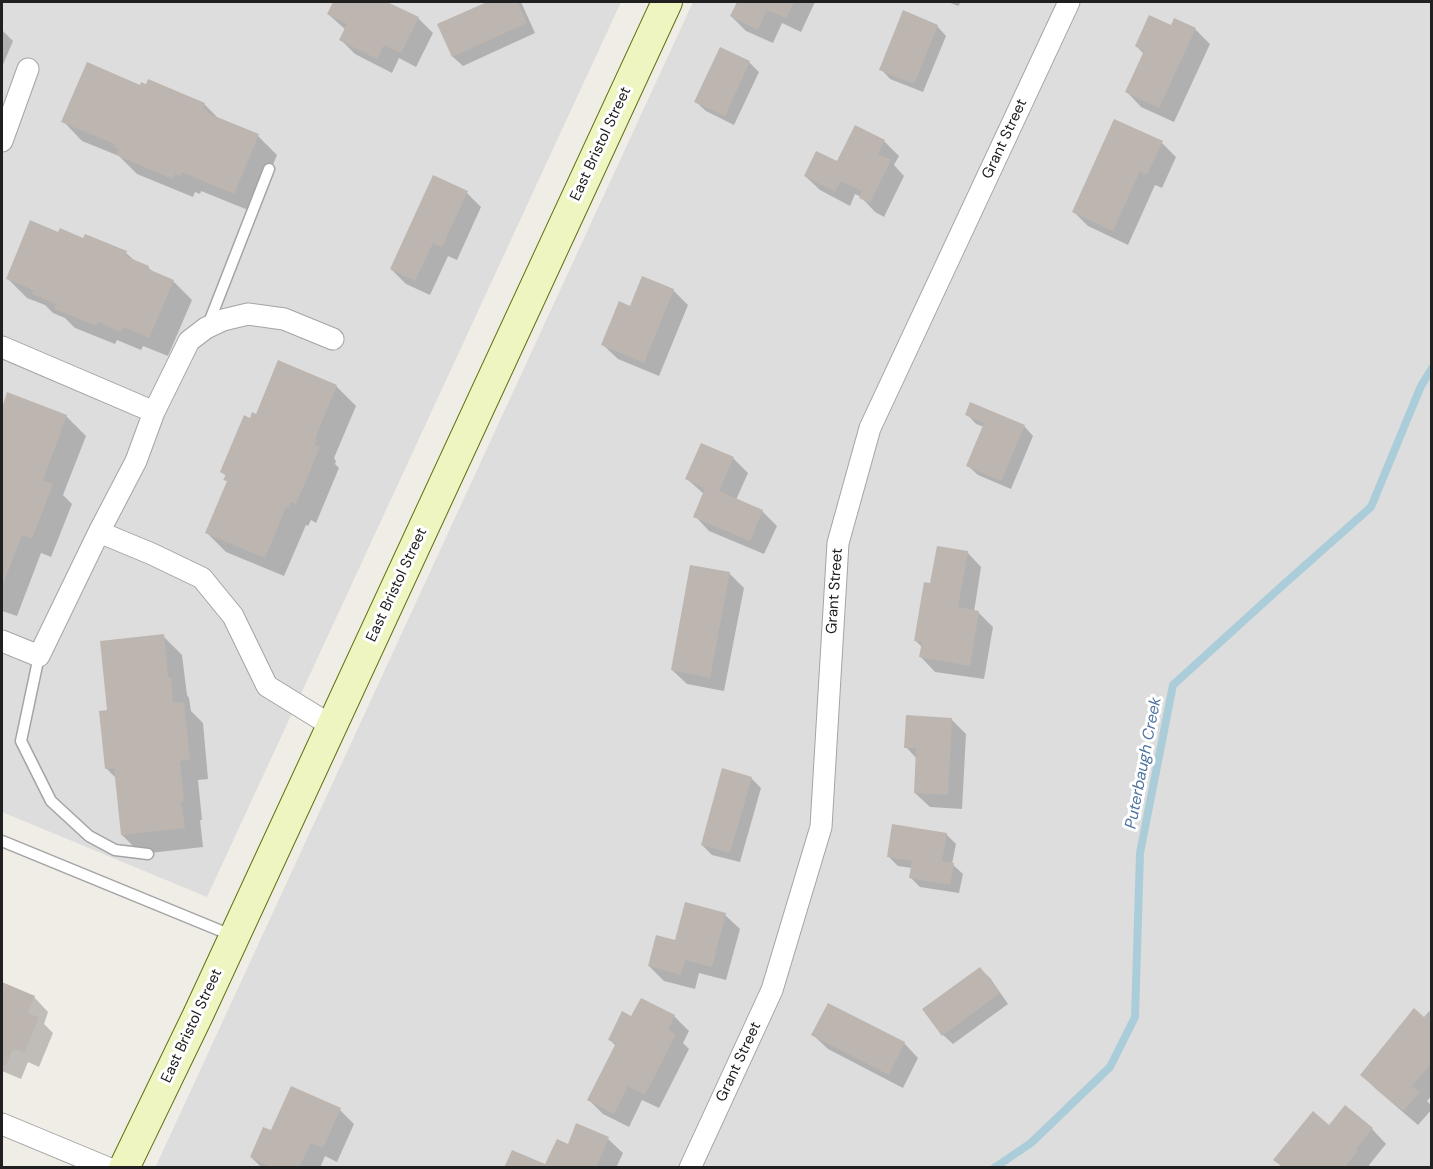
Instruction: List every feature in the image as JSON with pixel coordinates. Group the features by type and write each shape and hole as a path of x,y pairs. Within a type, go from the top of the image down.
{"main road":[{"name":"East Bristol Street","path":"124,1167 193,1025 667,2"}],"street":[{"name":"Grant Street","path":"690,1167 772,990 822,827 838,543 870,428 1069,2"},
{"path":"2,141 28,69"},
{"path":"2,641 39,656 136,461 154,412 189,341 206,328 223,320 248,314 284,319 333,339"},
{"path":"2,347 154,412"},
{"path":"99,532 202,578 233,616 267,686 332,726"},
{"path":"2,1124 108,1167"}],"lane":[{"path":"206,328 269,169"},
{"path":"39,656 21,741 51,801 89,836 115,850 148,854"},
{"path":"2,841 233,936"}],"shaded area":[{"path":"2,2 621,2 207,897 2,812"},
{"path":"693,2 1431,2 1431,1167 155,1168"}],"building":[{"path":"333,2 387,2 419,17 401,53 384,45 377,59 339,40 347,24 327,14"},
{"path":"487,2 517,2 527,23 452,57 437,24"},
{"path":"737,2 794,2 786,18 767,10 758,30 730,16"},
{"path":"903,10 938,25 914,84 879,70"},
{"path":"1149,15 1171,25 1174,18 1196,28 1159,108 1125,92 1144,51 1135,46"},
{"path":"720,47 750,61 725,116 694,102"},
{"path":"87,62 140,85 141,82 146,84 148,79 205,103 203,108 208,111 207,113 259,134 234,194 182,172 181,176 175,174 173,179 116,155 119,150 114,147 115,144 61,122"},
{"path":"1114,119 1163,141 1147,175 1140,171 1113,231 1072,212"},
{"path":"855,125 885,140 878,154 891,160 870,203 859,198 862,191 841,181 835,192 804,176 816,151 837,161"},
{"path":"433,175 468,191 442,247 433,243 415,281 390,269"},
{"path":"30,220 58,232 60,228 83,238 85,234 127,251 125,256 174,280 149,338 123,327 121,332 98,322 96,326 54,309 56,304 32,294 33,290 6,279"},
{"path":"642,276 674,289 644,363 601,345 619,301 630,306"},
{"path":"278,360 337,385 315,439 317,440 315,445 320,447 296,504 291,502 289,508 286,507 265,558 205,533 227,481 223,480 226,475 220,472 244,415 250,418 252,412 256,414"},
{"path":"7,392 67,415 43,480 53,484 32,539 22,535 2,587 2,408"},
{"path":"970,402 1025,425 1001,481 966,466 984,423 965,415"},
{"path":"701,443 734,457 719,491 763,510 750,541 693,517 705,488 685,479"},
{"path":"937,546 968,551 958,607 979,611 970,666 919,657 922,642 914,641 924,582 930,583"},
{"path":"690,565 730,572 710,678 671,670"},
{"path":"164,634 173,703 184,702 190,760 180,761 184,801 181,802 185,828 121,835 114,768 105,769 99,711 107,710 100,641"},
{"path":"906,715 952,718 948,795 914,793 916,748 904,748"},
{"path":"722,768 752,777 730,853 701,845"},
{"path":"892,824 947,833 942,861 954,863 950,885 909,878 912,861 887,857"},
{"path":"685,902 726,913 712,967 685,960 681,975 648,966 656,935 675,940"},
{"path":"980,967 1000,993 942,1036 922,1009"},
{"path":"2,982 35,996 28,1013 39,1017 25,1053 13,1049 6,1066 2,1064"},
{"path":"641,998 675,1015 668,1030 676,1034 645,1095 628,1086 614,1114 587,1100 616,1043 608,1040 622,1011 631,1016"},
{"path":"828,1003 905,1042 889,1075 811,1035"},
{"path":"1414,1008 1424,1017 1432,1008 1432,1067 1430,1065 1412,1086 1420,1092 1403,1111 1360,1075"},
{"path":"291,1086 341,1108 323,1148 311,1143 299,1168 272,1168 250,1157 263,1127 271,1130"},
{"path":"1345,1105 1373,1128 1344,1168 1278,1168 1280,1165 1273,1160 1313,1111 1329,1125"},
{"path":"576,1123 609,1137 596,1168 504,1168 512,1150 545,1164 557,1139 568,1144"}],"waterway":[{"name":"Puterbaugh Creek","path":"994,1168 1031,1143 1110,1067 1135,1017 1140,853 1173,685 1371,507 1421,386 1432,368"}]}
